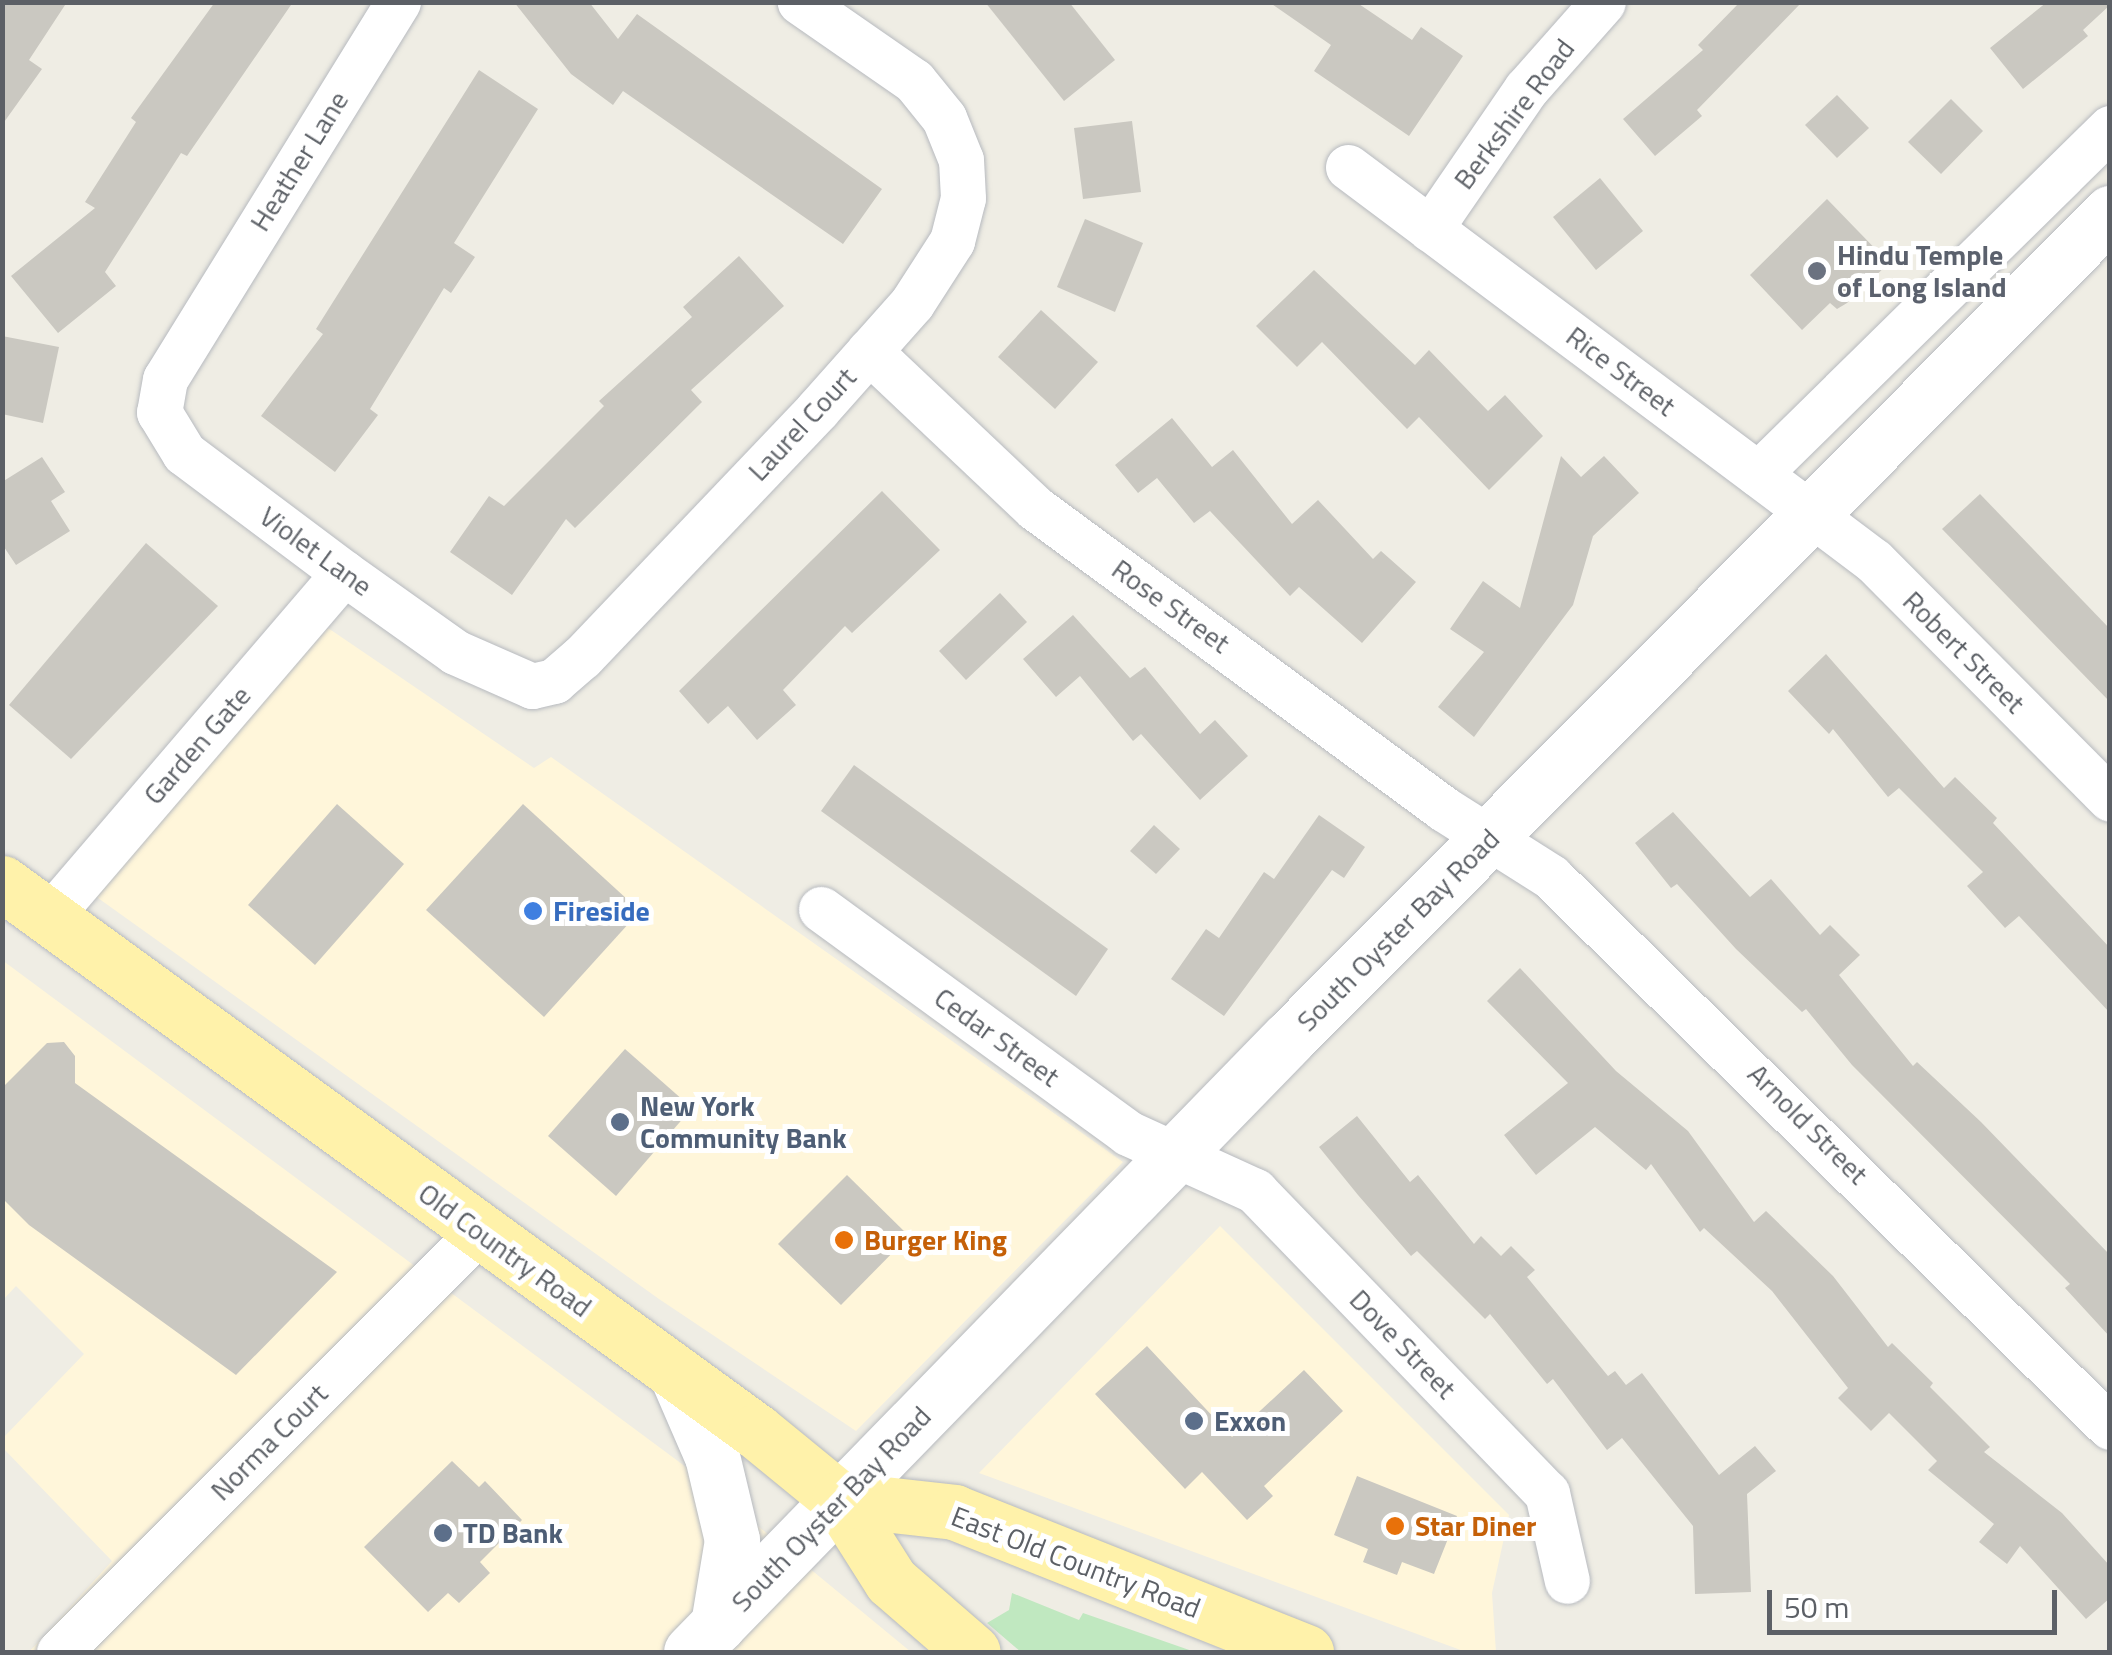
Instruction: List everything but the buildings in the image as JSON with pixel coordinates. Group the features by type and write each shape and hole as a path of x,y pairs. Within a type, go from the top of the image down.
{"main road":[{"name":"South Oyster Bay Road","path":"704,1639 2110,213"},
{"name":"Old Country Road","path":"2,883 676,1373 838,1499 891,1581 973,1652"},
{"path":"676,1373 712,1456 732,1540 704,1639"},
{"name":"East Old Country Road","path":"838,1499 954,1512 1306,1652"}],"street":[{"name":"Heather Lane","path":"200,320 398,2"},
{"name":"Laurel Court","path":"582,657 912,303 952,241 963,198 961,160 944,118 914,81 800,2"},
{"name":"Berkshire Road","path":"1430,229 1587,7"},
{"path":"1758,474 2110,128"},
{"name":"Rice Street","path":"1348,167 1812,514"},
{"name":"Violet Lane","path":"200,320 165,379 159,412 184,453 455,652 501,676 532,686 554,681 582,657"},
{"name":"Rose Street","path":"869,351 1035,508 1490,838"},
{"name":"Robert Street","path":"1812,514 1874,561 2110,800"},
{"name":"Garden Gate","path":"49,917 344,573"},
{"name":"Arnold Street","path":"1490,838 1550,877 1777,1092 2110,1427"},
{"name":"Cedar Street","path":"821,909 1128,1133 1180,1154"},
{"name":"Dove Street","path":"1180,1154 1255,1190 1547,1493 1567,1580"},
{"name":"Norma Court","path":"59,1652 479,1232"}],"shaded area":[{"path":"328,628 534,768 551,757 1123,1162 856,1431 659,1299 91,893"},
{"path":"2,960 690,1470 911,1652 29,1652 112,1561 3,1448 3,1438 84,1354 16,1286 3,1300"},
{"path":"1220,1226 1509,1515 1492,1593 1496,1652 1466,1652 979,1473"}],"green space":[{"path":"1012,1593 1079,1620 1083,1613 1195,1652 1021,1652 987,1623 1009,1610"}],"place":[{"name":"Hindu Temple of Long Island","path":"1817,271"},
{"name":"Fireside","path":"533,911"},
{"name":"New York Community Bank","path":"620,1122"},
{"name":"Burger King","path":"844,1240"},
{"name":"Exxon","path":"1194,1421"},
{"name":"Star Diner","path":"1395,1526"},
{"name":"TD Bank","path":"443,1533"}]}
